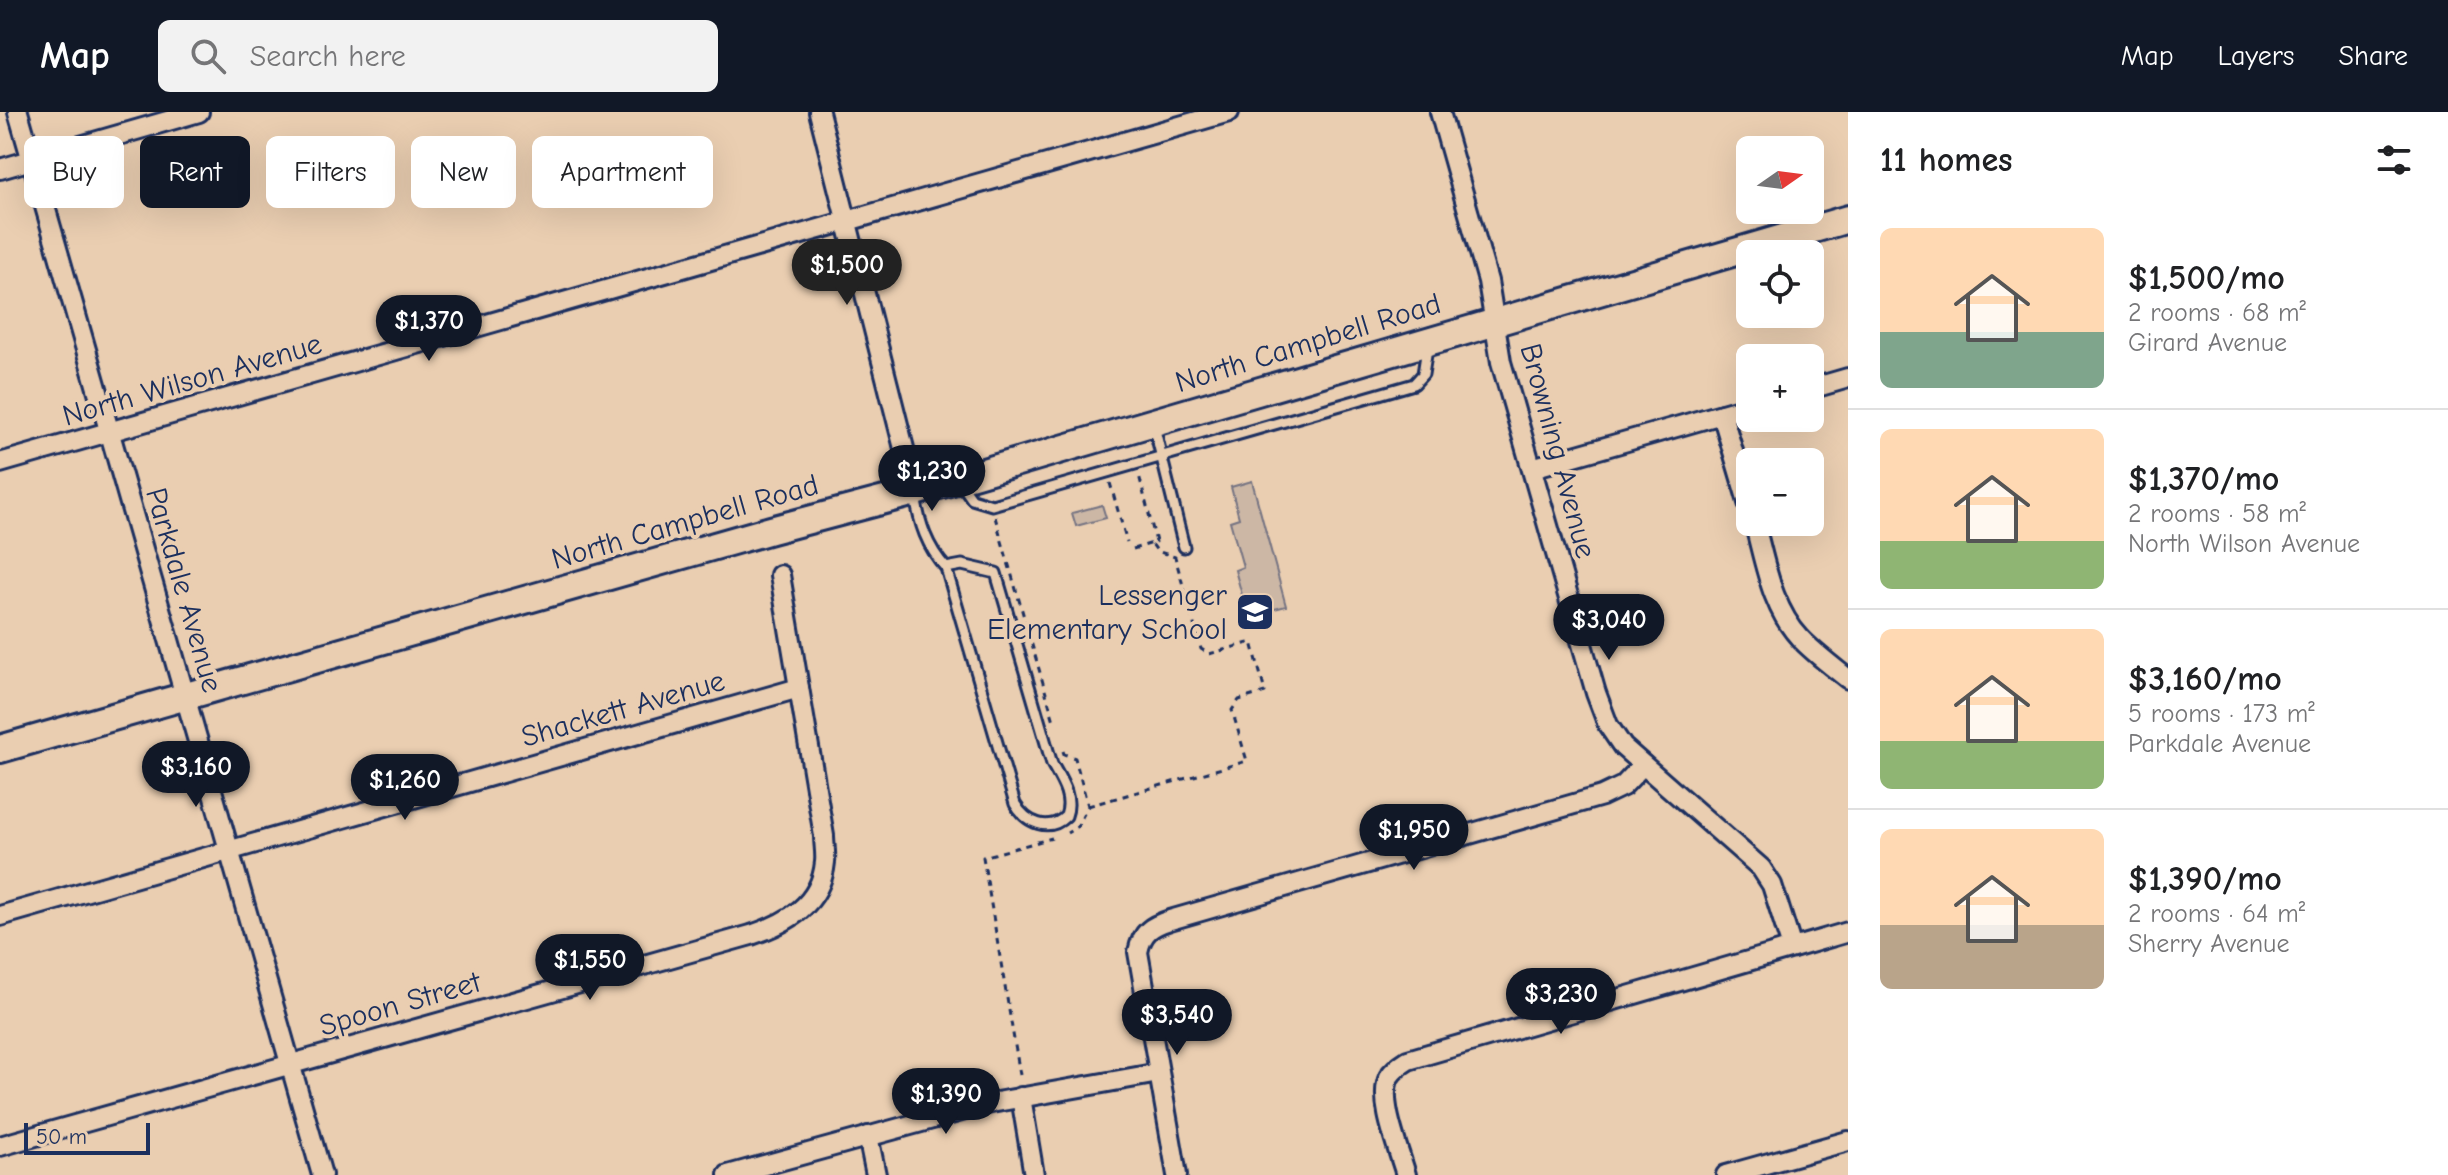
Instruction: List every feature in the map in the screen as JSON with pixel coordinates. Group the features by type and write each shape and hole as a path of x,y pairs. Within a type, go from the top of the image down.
{"street":[{"name":"Parkdale Avenue","path":"18,112 24,136"},
{"path":"115,136 199,112"},
{"path":"819,112 915,492"},
{"name":"North Wilson Avenue","path":"0,463 1229,112"},
{"name":"Browning Avenue","path":"1440,112 1488,281 1501,362 1603,713 1613,735 1643,765 1761,868 1772,885 1792,948"},
{"path":"0,169 24,162"},
{"name":"Parkdale Avenue","path":"45,208 322,1175"},
{"name":"North Campbell Road","path":"0,749 741,538 915,492 1848,219"},
{"path":"1824,385 1848,378"},
{"path":"1532,468 1736,410"},
{"path":"1722,414 1736,462"},
{"path":"1758,536 1773,591 1783,614 1799,637 1848,679"},
{"name":"Spoon Street","path":"0,1146 751,935 796,916 820,883 825,862 824,836 780,575"},
{"name":"Shackett Avenue","path":"0,916 799,688"},
{"path":"1177,1175 1138,952 1146,932 1170,920 1602,796 1623,786 1643,765"},
{"path":"1406,1175 1385,1096 1388,1079 1408,1060 1848,932"},
{"path":"728,1175 974,1107 1159,1073"},
{"path":"1021,1097 1034,1175"},
{"path":"868,1136 876,1175"},
{"path":"1726,1175 1848,1141"}],"lane":[{"path":"958,479 972,499 992,505 1414,384 1423,374 1428,340"},
{"path":"1154,423 1184,547"},
{"path":"915,492 918,514 928,544 946,568 1015,804 1026,818 1054,825 1066,816 1069,801 1063,781 1052,764 996,573 962,565 946,568"}],"path":[{"path":"1133,549 1156,542 1138,471"},
{"path":"1109,479 1127,542"},
{"path":"994,513 1055,724"},
{"path":"1088,806 1247,761 1232,710 1239,700 1265,692 1252,642 1209,654 1201,649 1175,557 1157,551 1152,544"},
{"path":"1060,739 1064,754 1075,758 1088,806 1077,827 1067,833"},
{"path":"1020,1075 983,857 1053,838"}],"shaded area":[{"path":"1252,481 1286,606 1248,616 1235,570 1243,567 1230,521 1239,518 1231,487"},
{"path":"1102,505 1106,518 1076,526 1072,513"}],"place":[{"name":"Lessenger Elementary School","path":"1255,612"}]}
